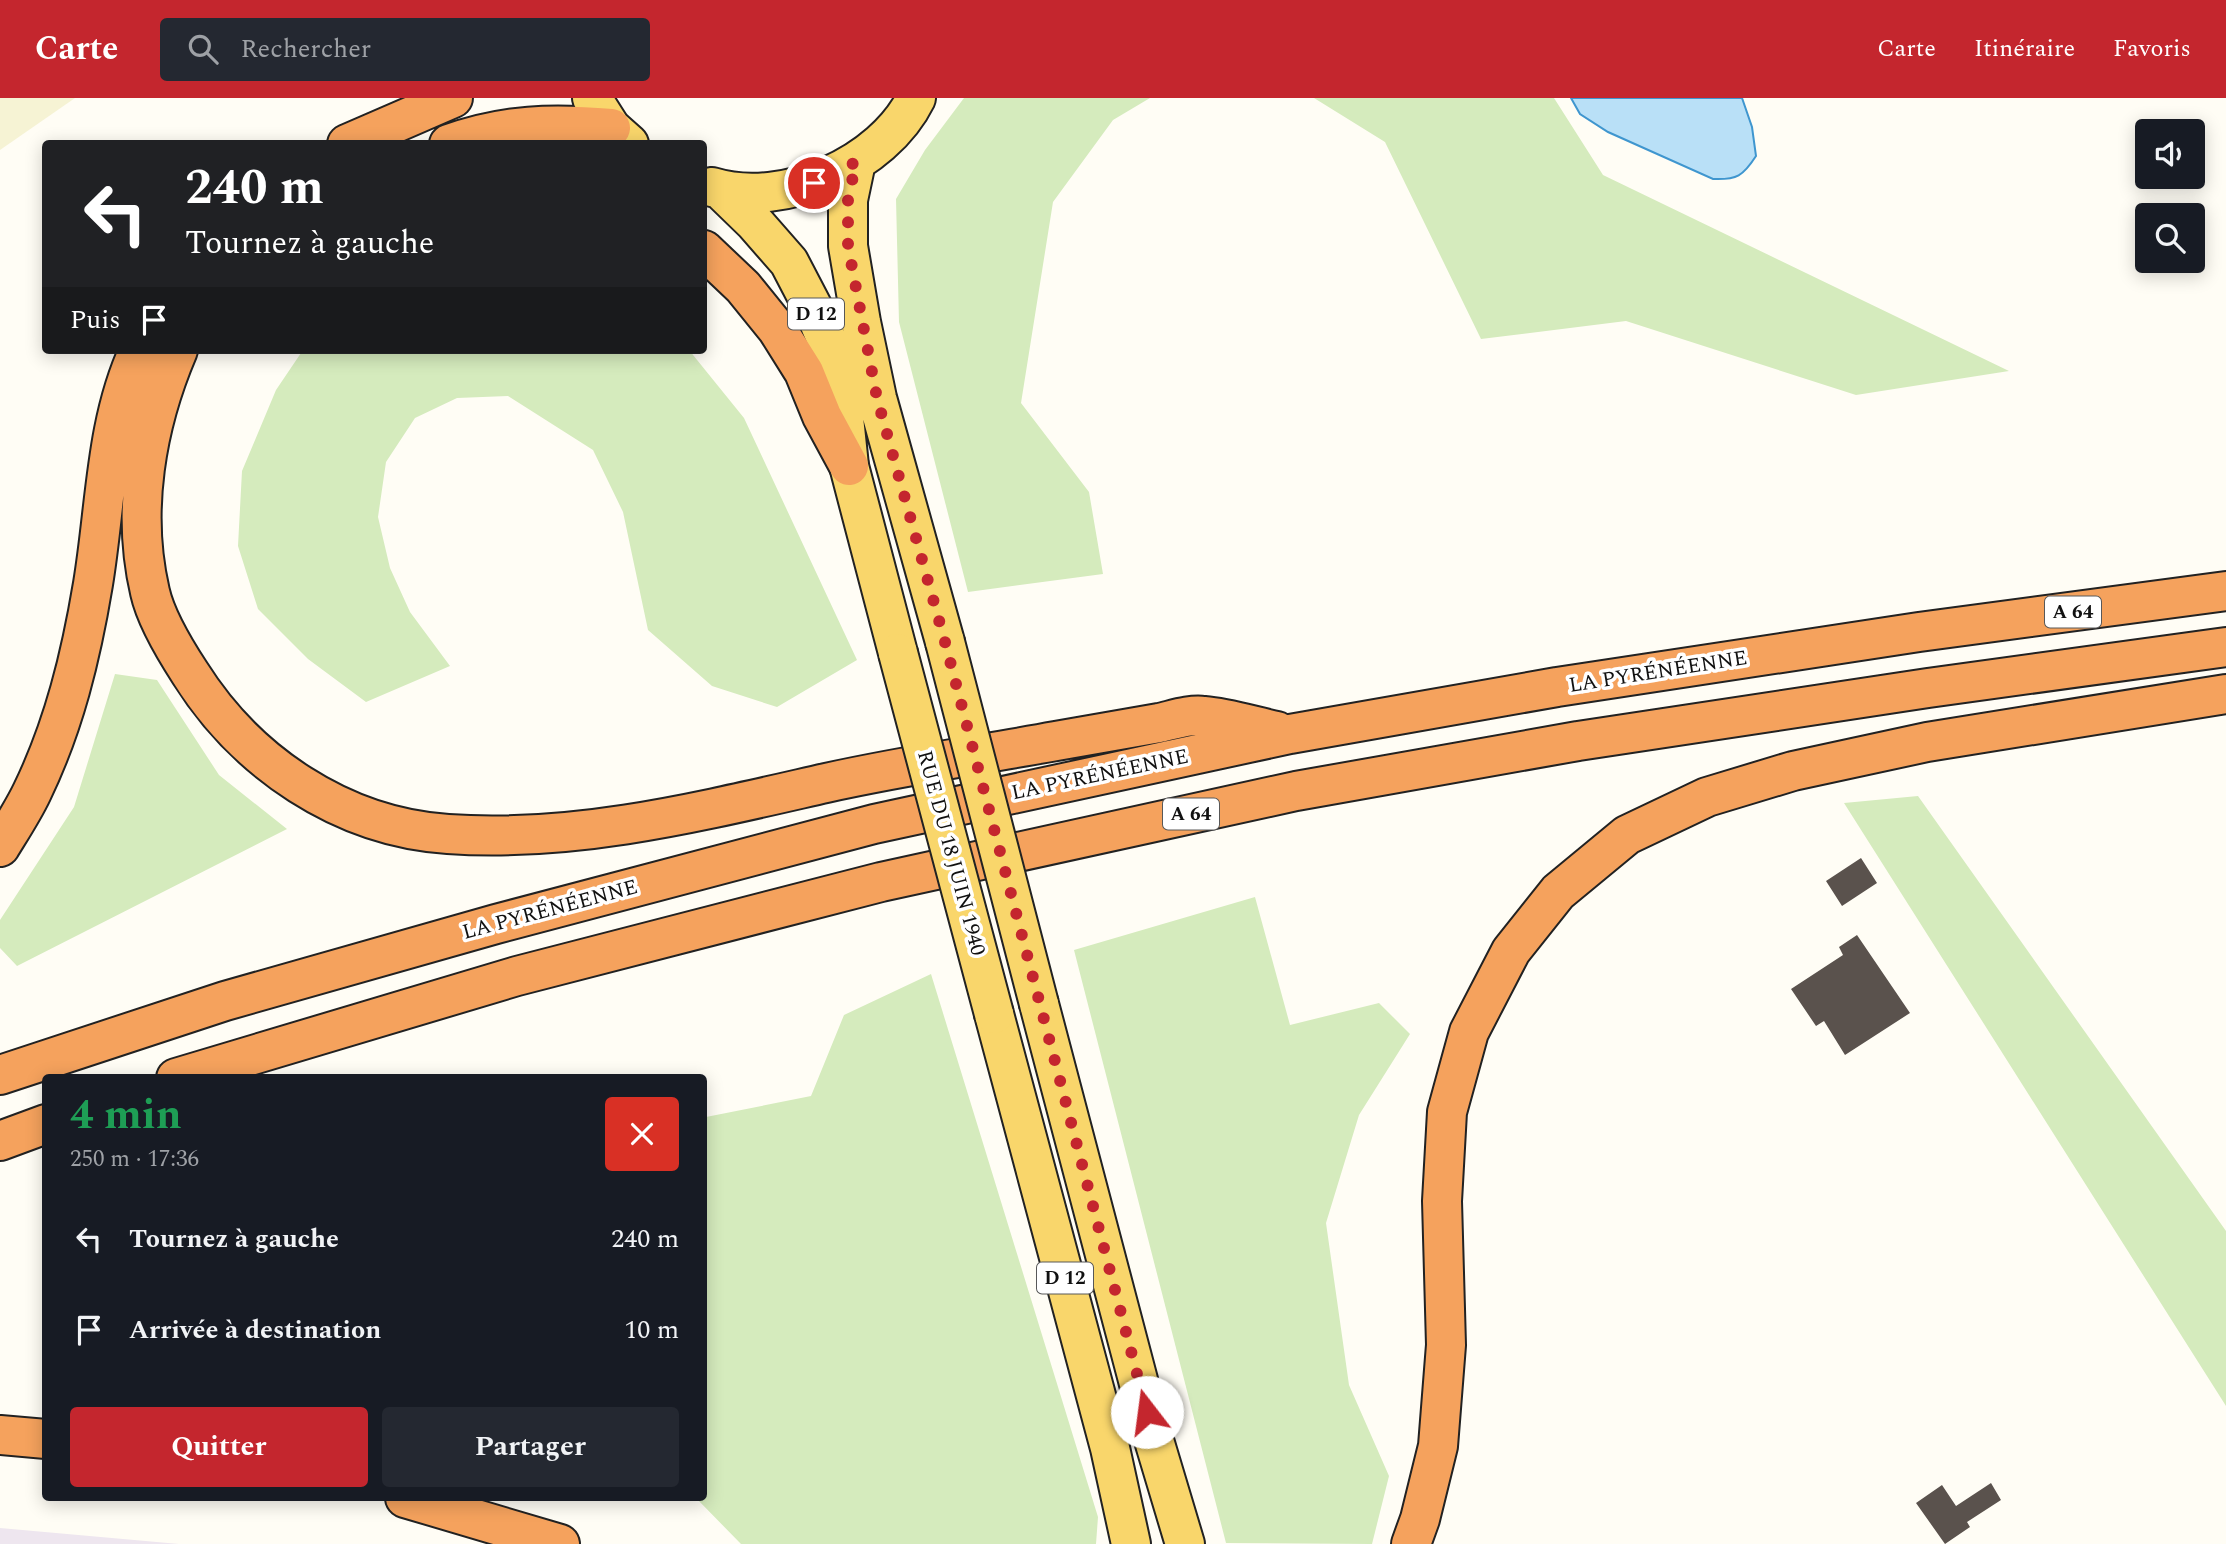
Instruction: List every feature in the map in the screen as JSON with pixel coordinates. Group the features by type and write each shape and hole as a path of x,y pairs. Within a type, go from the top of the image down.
{"highway":[{"path":"356,140 453,98"},
{"path":"463,140 506,128 611,123"},
{"path":"707,253 743,287 777,329 804,372 822,416 849,466"},
{"path":"0,847 37,781 58,732 80,659 118,411 138,354"},
{"path":"176,354 162,387 144,465 142,529 150,594 175,650 208,702 248,747 290,778 338,806 388,824 445,834 509,835 593,829 704,810 849,778 1201,715 1290,734"},
{"name":"LA PYRÉNÉENNE","path":"0,1075 225,1001 496,924 847,831 1290,734 1584,683 1932,631 2226,591"},
{"name":"A 64","path":"189,1074 517,976 868,886 1296,791 1578,741 1928,688 2226,647"},
{"path":"1411,1544 1438,1446 1446,1345 1442,1201 1447,1112 1468,1032 1511,951 1558,892 1627,835 1707,797 1793,771 1927,742 2226,694"},
{"path":"0,1141 42,1125"},
{"path":"0,1435 42,1438"},
{"path":"415,1501 560,1544"}],"main road":[{"path":"712,188 768,192 814,183 856,162 887,137 916,98"},
{"name":"D 12","path":"856,162 848,200 848,246 877,398 945,642 1153,1437 1185,1544"},
{"name":"RUE DU 18 JUIN 1940","path":"712,188 754,222 789,262 830,348 842,398 849,466 1110,1448 1131,1544"}],"shaded area":[{"path":"0,98 75,98 0,150"},
{"path":"0,1528 179,1544 0,1544"}],"green space":[{"path":"964,98 1150,98 1113,120 1053,202 1021,403 1089,492 1103,574 968,592 899,322 896,199 925,150"},
{"path":"1314,98 1554,98 1603,175 2009,371 1856,395 1626,321 1481,339 1385,142"},
{"path":"300,354 692,354 744,418 857,660 777,707 712,686 648,630 623,512 593,450 508,396 457,398 415,418 386,462 378,517 390,568 410,612 450,666 366,702 308,659 258,609 238,546 242,471 276,390"},
{"path":"115,674 157,680 219,775 287,829 17,966 0,948 0,920 74,807"},
{"path":"1918,796 2226,1231 2226,1406 1844,803"},
{"path":"1255,897 1290,1025 1379,1003 1410,1034 1359,1115 1326,1223 1349,1385 1389,1476 1372,1544 1226,1543 1074,950"},
{"path":"931,974 1098,1517 1096,1544 741,1544 699,1501 707,1501 707,1117 811,1096 844,1015"}],"water":[{"path":"1571,98 1742,98 1752,127 1756,156 1739,175 1728,179 1713,179 1608,132 1580,114"}],"building":[{"path":"1861,858 1877,883 1842,906 1826,881"},
{"path":"1857,935 1910,1013 1845,1055 1824,1021 1816,1026 1791,989 1843,955 1839,947"},
{"path":"1991,1483 2001,1500 1967,1522 1970,1527 1945,1544 1916,1503 1942,1485 1956,1506"}],"route":[{"path":"814,183 856,162 848,200 848,246 877,398 945,642 1147,1412"}]}
